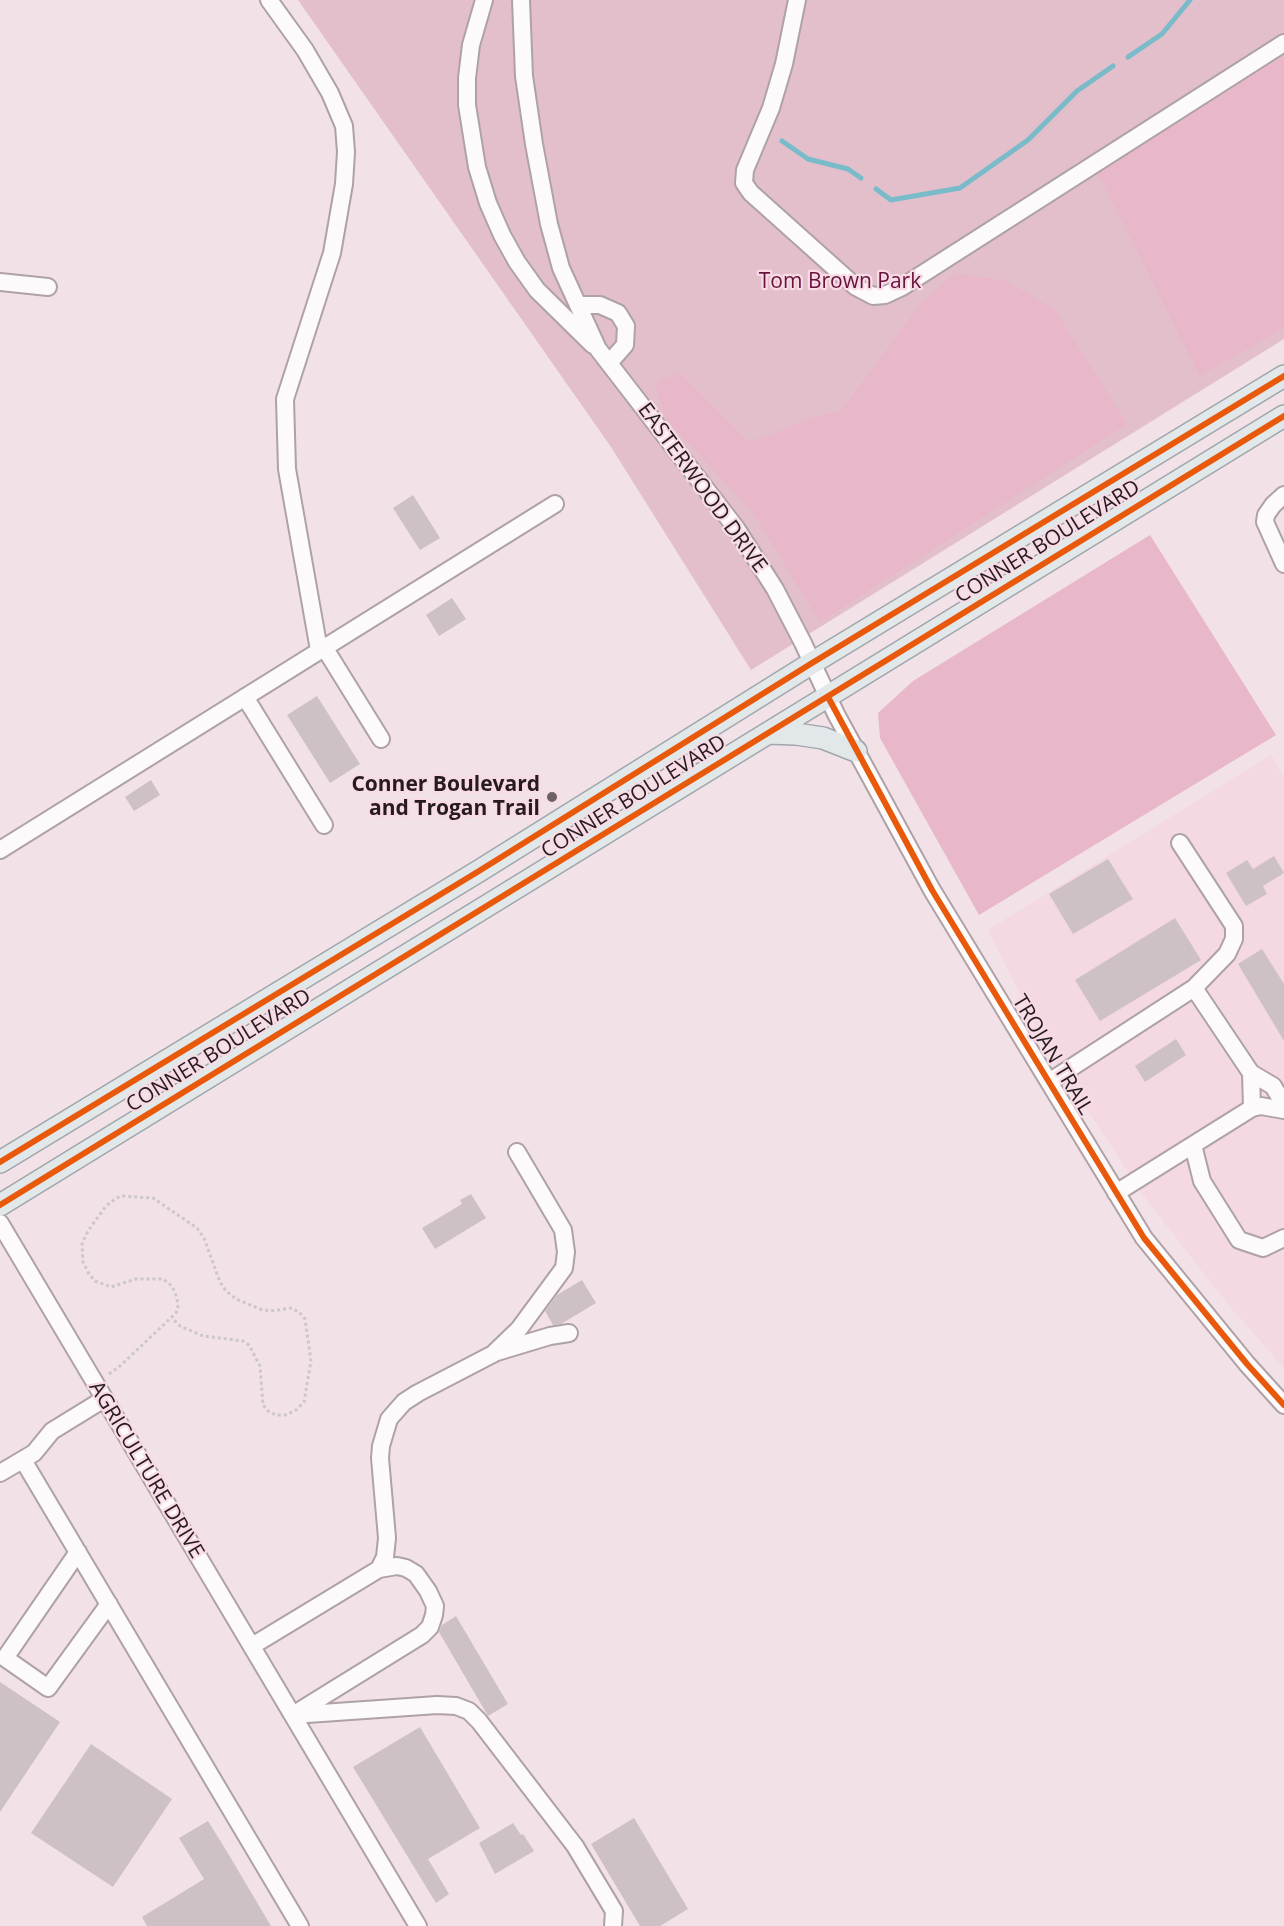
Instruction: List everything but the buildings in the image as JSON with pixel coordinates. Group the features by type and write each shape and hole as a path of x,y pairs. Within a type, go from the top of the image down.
{"main road":[{"name":"CONNER BOULEVARD","path":"0,1162 479,871 812,663 1284,375"},
{"name":"CONNER BOULEVARD","path":"0,1205 1284,416"},
{"path":"768,734 796,734 823,738 856,751"}],"street":[{"path":"269,0 305,50 330,93 344,126 346,152 344,184 332,253 285,399 287,469 322,649 381,739"},
{"name":"EASTERWOOD DRIVE","path":"484,0 471,45 467,105 477,167 488,203 502,235 517,262 537,290 602,354 736,528 775,589 828,697"},
{"name":"EASTERWOOD DRIVE","path":"521,0 524,76 549,224 561,268 602,354"},
{"path":"797,0 784,64 771,108 745,170 744,183 752,194 856,287 873,296 885,295 902,287 1284,42"},
{"path":"0,282 48,287"},
{"path":"578,305 600,305 618,313 626,326 626,345 602,354"},
{"path":"1284,495 1273,505 1266,515 1265,522 1284,564"},
{"path":"0,850 555,504"},
{"path":"245,697 324,825"},
{"name":"TROJAN TRAIL","path":"828,697 932,890 1144,1238 1247,1364 1284,1405"},
{"path":"1049,1082 1194,988 1227,954 1234,939 1234,926 1180,843"},
{"path":"1194,988 1251,1073 1273,1086 1284,1104"},
{"path":"1251,1073 1252,1108"},
{"path":"1116,1193 1252,1108 1261,1106 1284,1110"},
{"path":"1193,1145 1202,1181 1239,1240 1263,1248 1284,1238"},
{"path":"494,1354 519,1329 564,1268 566,1252 563,1230 518,1152"},
{"name":"AGRICULTURE DRIVE","path":"0,1223 418,1926"},
{"path":"379,1569 385,1557 387,1538 380,1452 389,1419 404,1402 418,1393 494,1354 550,1336 569,1333"},
{"path":"0,1473 34,1453 52,1431 104,1399"},
{"path":"22,1460 300,1926"},
{"path":"78,1552 5,1659 48,1688 109,1604"},
{"path":"252,1646 379,1569 397,1566 416,1574 435,1606 430,1627 422,1635 293,1715"},
{"path":"293,1715 437,1705 456,1706 469,1711 575,1846 614,1911 613,1926"}],"path":[{"path":"95,1383 120,1366 172,1318 178,1307 172,1286 163,1279 136,1279 111,1287 95,1281 83,1262 82,1244 88,1231 106,1206 121,1196 136,1196 153,1198 196,1228 204,1238 220,1282 236,1299 271,1311 291,1308 305,1319 311,1361 304,1402 295,1411 285,1415 276,1415 268,1411 263,1405 260,1366 249,1345 243,1341 203,1336 180,1326 172,1318"}],"shaded area":[{"path":"1284,57 1284,328 1200,376 1097,172 1252,73"},
{"path":"956,273 1006,281 1054,309 1127,424 820,622 753,513 665,417 655,383 679,372 748,441 771,435 810,418 841,411 923,301"},
{"path":"1150,535 1276,735 979,915 880,738 878,713 913,681"},
{"path":"1271,755 1284,777 1284,1368 1231,1308 1148,1202 1049,1052 988,930"}],"green space":[{"name":"Tom Brown Park","path":"298,0 1284,0 1284,339 751,670 611,447"}],"waterway":[{"path":"1128,57 1162,34 1190,0"},
{"path":"876,189 891,200 960,188 1028,140 1077,91 1113,66"},
{"path":"782,141 808,159 848,169 861,178"}],"cycle path":[{"path":"0,1162 479,871 812,663 1284,376"},
{"path":"0,1205 1284,416"},
{"path":"828,697 932,890 1144,1238 1247,1364 1284,1405"}],"place":[{"name":"Conner Boulevard and Trogan Trail","path":"552,797"}]}
